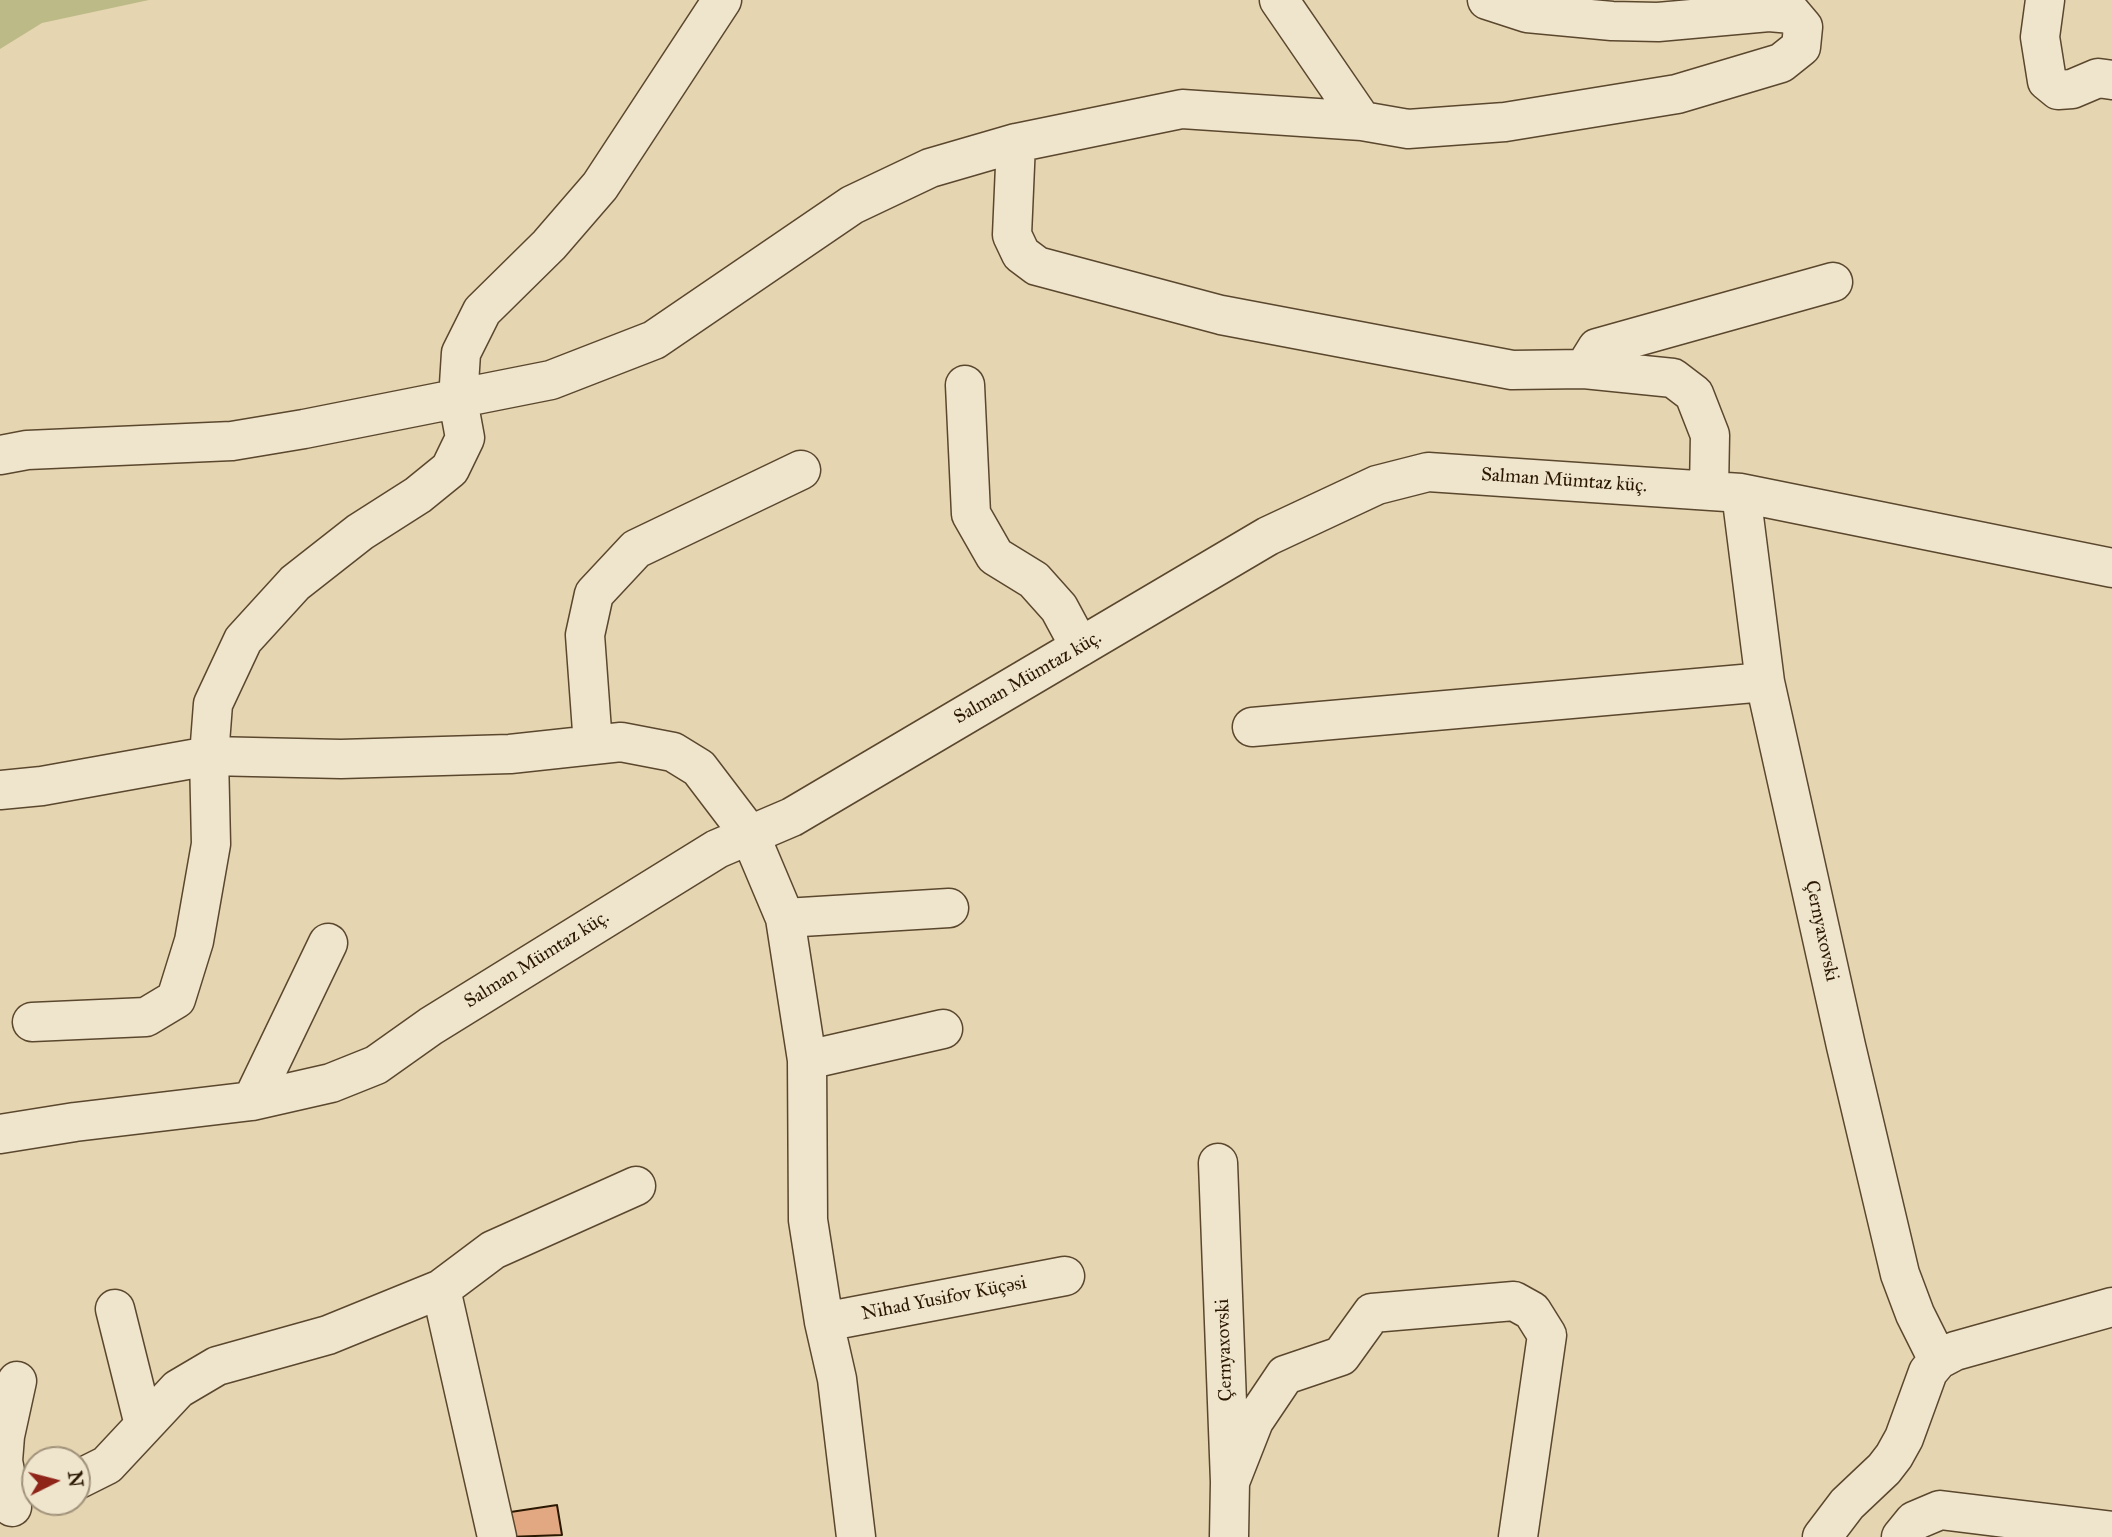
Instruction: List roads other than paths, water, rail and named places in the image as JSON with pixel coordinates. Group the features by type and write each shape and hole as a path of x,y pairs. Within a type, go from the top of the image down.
{"street":[{"path":"32,1022 146,1017 176,999 194,941 211,844 209,756 213,704 243,640 295,583 450,469 465,438 458,400 461,353 482,312 549,245 600,186 722,0"},
{"path":"1279,0 1362,121"},
{"path":"0,455 27,450 232,441 458,400 551,380 654,340 852,205 930,168 1016,143 1182,109 1362,121 1408,129 1505,122 1677,94 1781,63 1801,47 1803,27 1792,14 1769,12 1658,22 1612,21 1527,13 1487,0"},
{"path":"2045,0 2040,37 2047,80 2058,90 2072,89 2098,78 2112,80"},
{"name":"Çernyaxovski","path":"1016,143 1012,235 1021,254 1037,267 1221,315 1512,370 1584,369 1673,378 1695,394 1710,435 1725,491 1765,682 1899,1274 1938,1360"},
{"path":"1584,369 1597,348 1833,282"},
{"path":"965,385 971,514 995,556 1034,580 1059,608 1080,647"},
{"path":"593,745 585,635 594,594 636,550 801,470"},
{"name":"Salman Mümtaz küç.","path":"0,1134 75,1122 252,1101 331,1083 376,1065 431,1026 718,849 792,817 1268,536 1377,485 1428,472 1725,491 2112,568"},
{"path":"1252,727 1765,682"},
{"path":"0,790 42,786 209,756 367,758 510,754 621,742 673,752 699,768 750,835 785,918 807,1060 808,1220 824,1322 837,1379 856,1537"},
{"path":"785,918 948,908"},
{"path":"252,1101 328,943"},
{"path":"807,1060 943,1029"},
{"name":"Çernyaxovski","path":"1218,1163 1230,1482 1229,1537"},
{"path":"91,1473 107,1465 178,1389 217,1366 328,1335 441,1289 493,1250 636,1186"},
{"name":"Nihad Yusifov Küçəsi","path":"824,1322 1065,1276"},
{"path":"441,1289 497,1537"},
{"path":"1230,1482 1254,1421 1285,1375 1341,1356 1371,1313 1514,1301 1532,1311 1547,1335 1518,1537"},
{"path":"1822,1537 1847,1504 1894,1456 1904,1438 1928,1372 1938,1360 1955,1351 2112,1307"},
{"path":"115,1309 144,1425"},
{"path":"16,1505 3,1461 17,1381"},
{"path":"1901,1537 1914,1521 1940,1510 2112,1531"}]}
